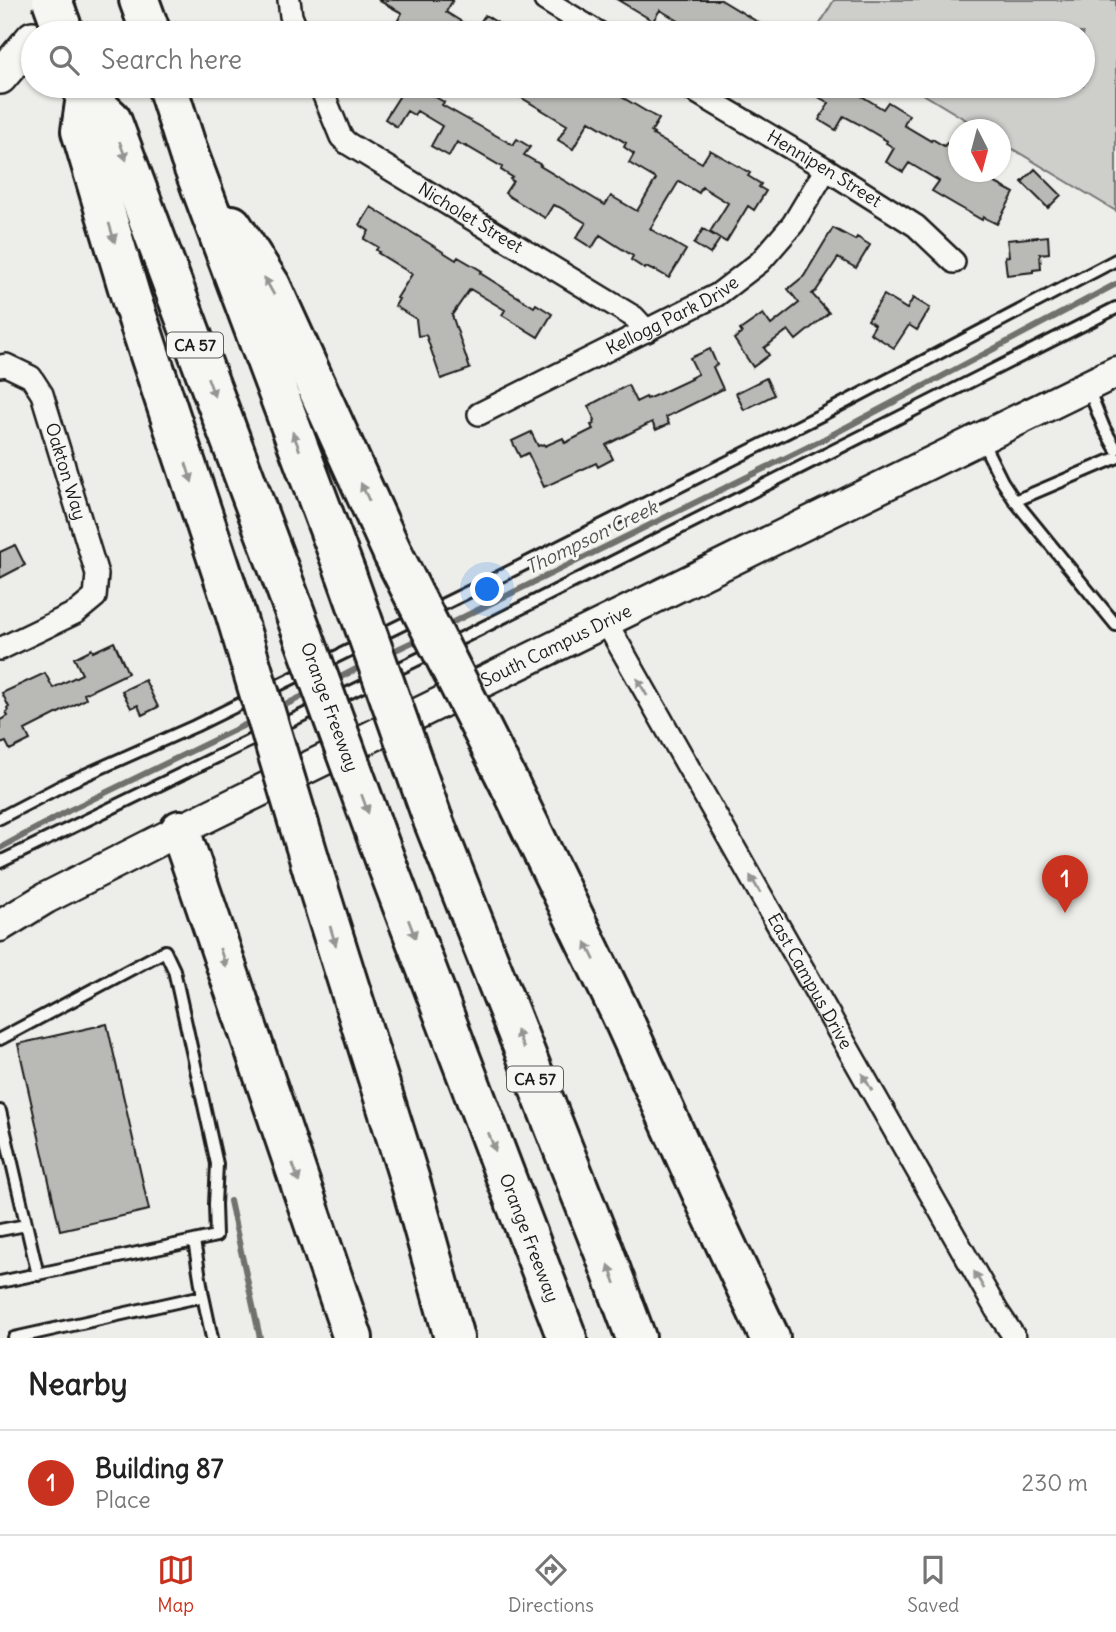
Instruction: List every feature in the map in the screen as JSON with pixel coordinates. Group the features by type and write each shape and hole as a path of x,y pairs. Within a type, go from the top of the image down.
{"highway":[{"path":"52,0 60,21"},
{"path":"83,98 81,131 131,298 234,609 411,1184 454,1338"},
{"name":"Orange Freeway","path":"91,98 111,119 387,865 567,1338"},
{"name":"CA 57","path":"171,98 190,158 346,574 433,820 636,1338"},
{"path":"190,158 271,286 393,554 510,785 620,1012 770,1338"},
{"path":"180,830 353,1338"},
{"path":"620,1012 727,1201 799,1338"},
{"path":"358,1018 429,1338"}],"main road":[{"path":"48,21 66,0"},
{"path":"3,66 21,49"}],"street":[{"path":"289,0 293,21"},
{"path":"545,0 579,21"},
{"name":"Nicholet Street","path":"325,98 341,137 347,144 635,317 647,331"},
{"name":"Hennipen Street","path":"706,98 916,226 954,262"},
{"name":"Kellogg Park Drive","path":"479,414 717,295 760,262 793,224 826,169"},
{"name":"Oakton Way","path":"0,649 77,612 95,597 97,575 42,394 31,377 3,365"},
{"name":"South Campus Drive","path":"0,926 46,898 180,830 1116,372"},
{"name":"East Campus Drive","path":"606,622 1015,1338"}],"lane":[{"path":"0,818 69,782 195,726 515,569 811,420 1116,260"},
{"path":"0,862 477,630 1116,308"},
{"path":"1088,386 1104,428 1116,449"},
{"path":"981,439 1015,501 1116,625"},
{"path":"1015,501 1116,458"},
{"path":"0,1040 165,951 174,970 217,1164 216,1236 0,1282"},
{"path":"0,1111 38,1275"},
{"path":"0,1230 26,1225"},
{"path":"194,1241 212,1338"},
{"path":"14,1338 203,1296"}],"shaded area":[{"path":"834,0 1116,0 1116,211 1011,148 1011,119 964,119 930,98 1095,98 1095,21 822,21"}],"building":[{"path":"378,0 453,0 446,12 460,21 398,21 402,13"},
{"path":"618,0 721,0 756,21 679,21 660,10 653,21"},
{"path":"485,15 495,21 481,21"},
{"path":"398,98 437,98 444,102 442,105 513,145 517,139 530,147 524,155 605,205 611,196 637,211 656,179 629,163 634,154 624,147 626,143 589,121 573,149 558,140 567,125 522,98 623,98 659,119 651,132 653,135 702,163 710,150 750,173 748,176 761,184 759,187 766,191 754,210 748,206 726,242 710,232 728,203 702,187 699,193 679,181 650,229 686,250 669,278 655,270 645,269 631,260 633,256 600,235 592,248 576,238 586,223 559,207 553,205 545,218 510,197 505,193 513,181 510,179 512,177 501,170 502,167 466,146 457,142 449,156 431,146 442,126 417,111 414,115 407,111 397,127 385,119"},
{"path":"820,98 865,98 883,109 888,102 909,115 904,125 931,141 932,139 944,146 948,144 948,182 994,182 1014,193 997,224 983,217 982,220 932,191 939,181 909,163 903,172 886,162 894,148 886,143 887,141 844,116 836,130 819,120 829,103"},
{"path":"1035,169 1061,195 1048,208 1022,182"},
{"path":"371,207 456,260 458,257 482,271 480,273 534,307 536,304 552,314 538,337 502,315 505,310 470,289 452,315 470,369 441,379 426,335 418,336 416,319 395,306 412,274 378,253 378,247 364,239 369,231 360,225"},
{"path":"833,228 870,245 856,268 838,258 812,294 829,313 796,340 788,330 764,348 769,355 753,367 734,339 742,333 740,330 763,314 771,325 799,303 788,289 804,276"},
{"path":"703,229 720,239 710,254 694,244"},
{"path":"1048,236 1049,253 1040,254 1041,269 1007,275 1007,240"},
{"path":"884,295 907,309 913,298 930,308 917,330 909,325 894,348 870,333 875,325 868,320"},
{"path":"710,349 717,365 713,367 723,389 666,417 669,424 656,430 652,422 606,445 613,459 598,467 596,463 544,487 528,453 520,457 512,441 531,432 538,446 545,446 563,438 565,443 593,429 591,425 595,420 588,406 628,385 636,402 691,379 698,374 690,358"},
{"path":"766,378 774,395 744,410 736,393"},
{"path":"15,545 25,565 0,578 0,552"},
{"path":"114,642 128,673 84,694 86,699 25,730 30,740 10,750 6,742 0,744 0,720 8,716 6,712 9,707 2,693 45,673 53,688 82,674 74,658"},
{"path":"145,680 158,707 142,715 138,705 131,708 122,691"},
{"path":"107,1024 149,1210 60,1230 18,1044"}],"waterway":[{"name":"Thompson Creek","path":"443,627 824,439 1116,284"},
{"name":"Thompson Creek","path":"387,654 421,638"},
{"name":"Thompson Creek","path":"333,681 364,665"},
{"name":"Thompson Creek","path":"277,709 311,692"},
{"name":"Thompson Creek","path":"0,848 70,810 255,720"},
{"path":"230,1201 260,1338"}],"place":[{"name":"Building 87","path":"1065,913"}]}
